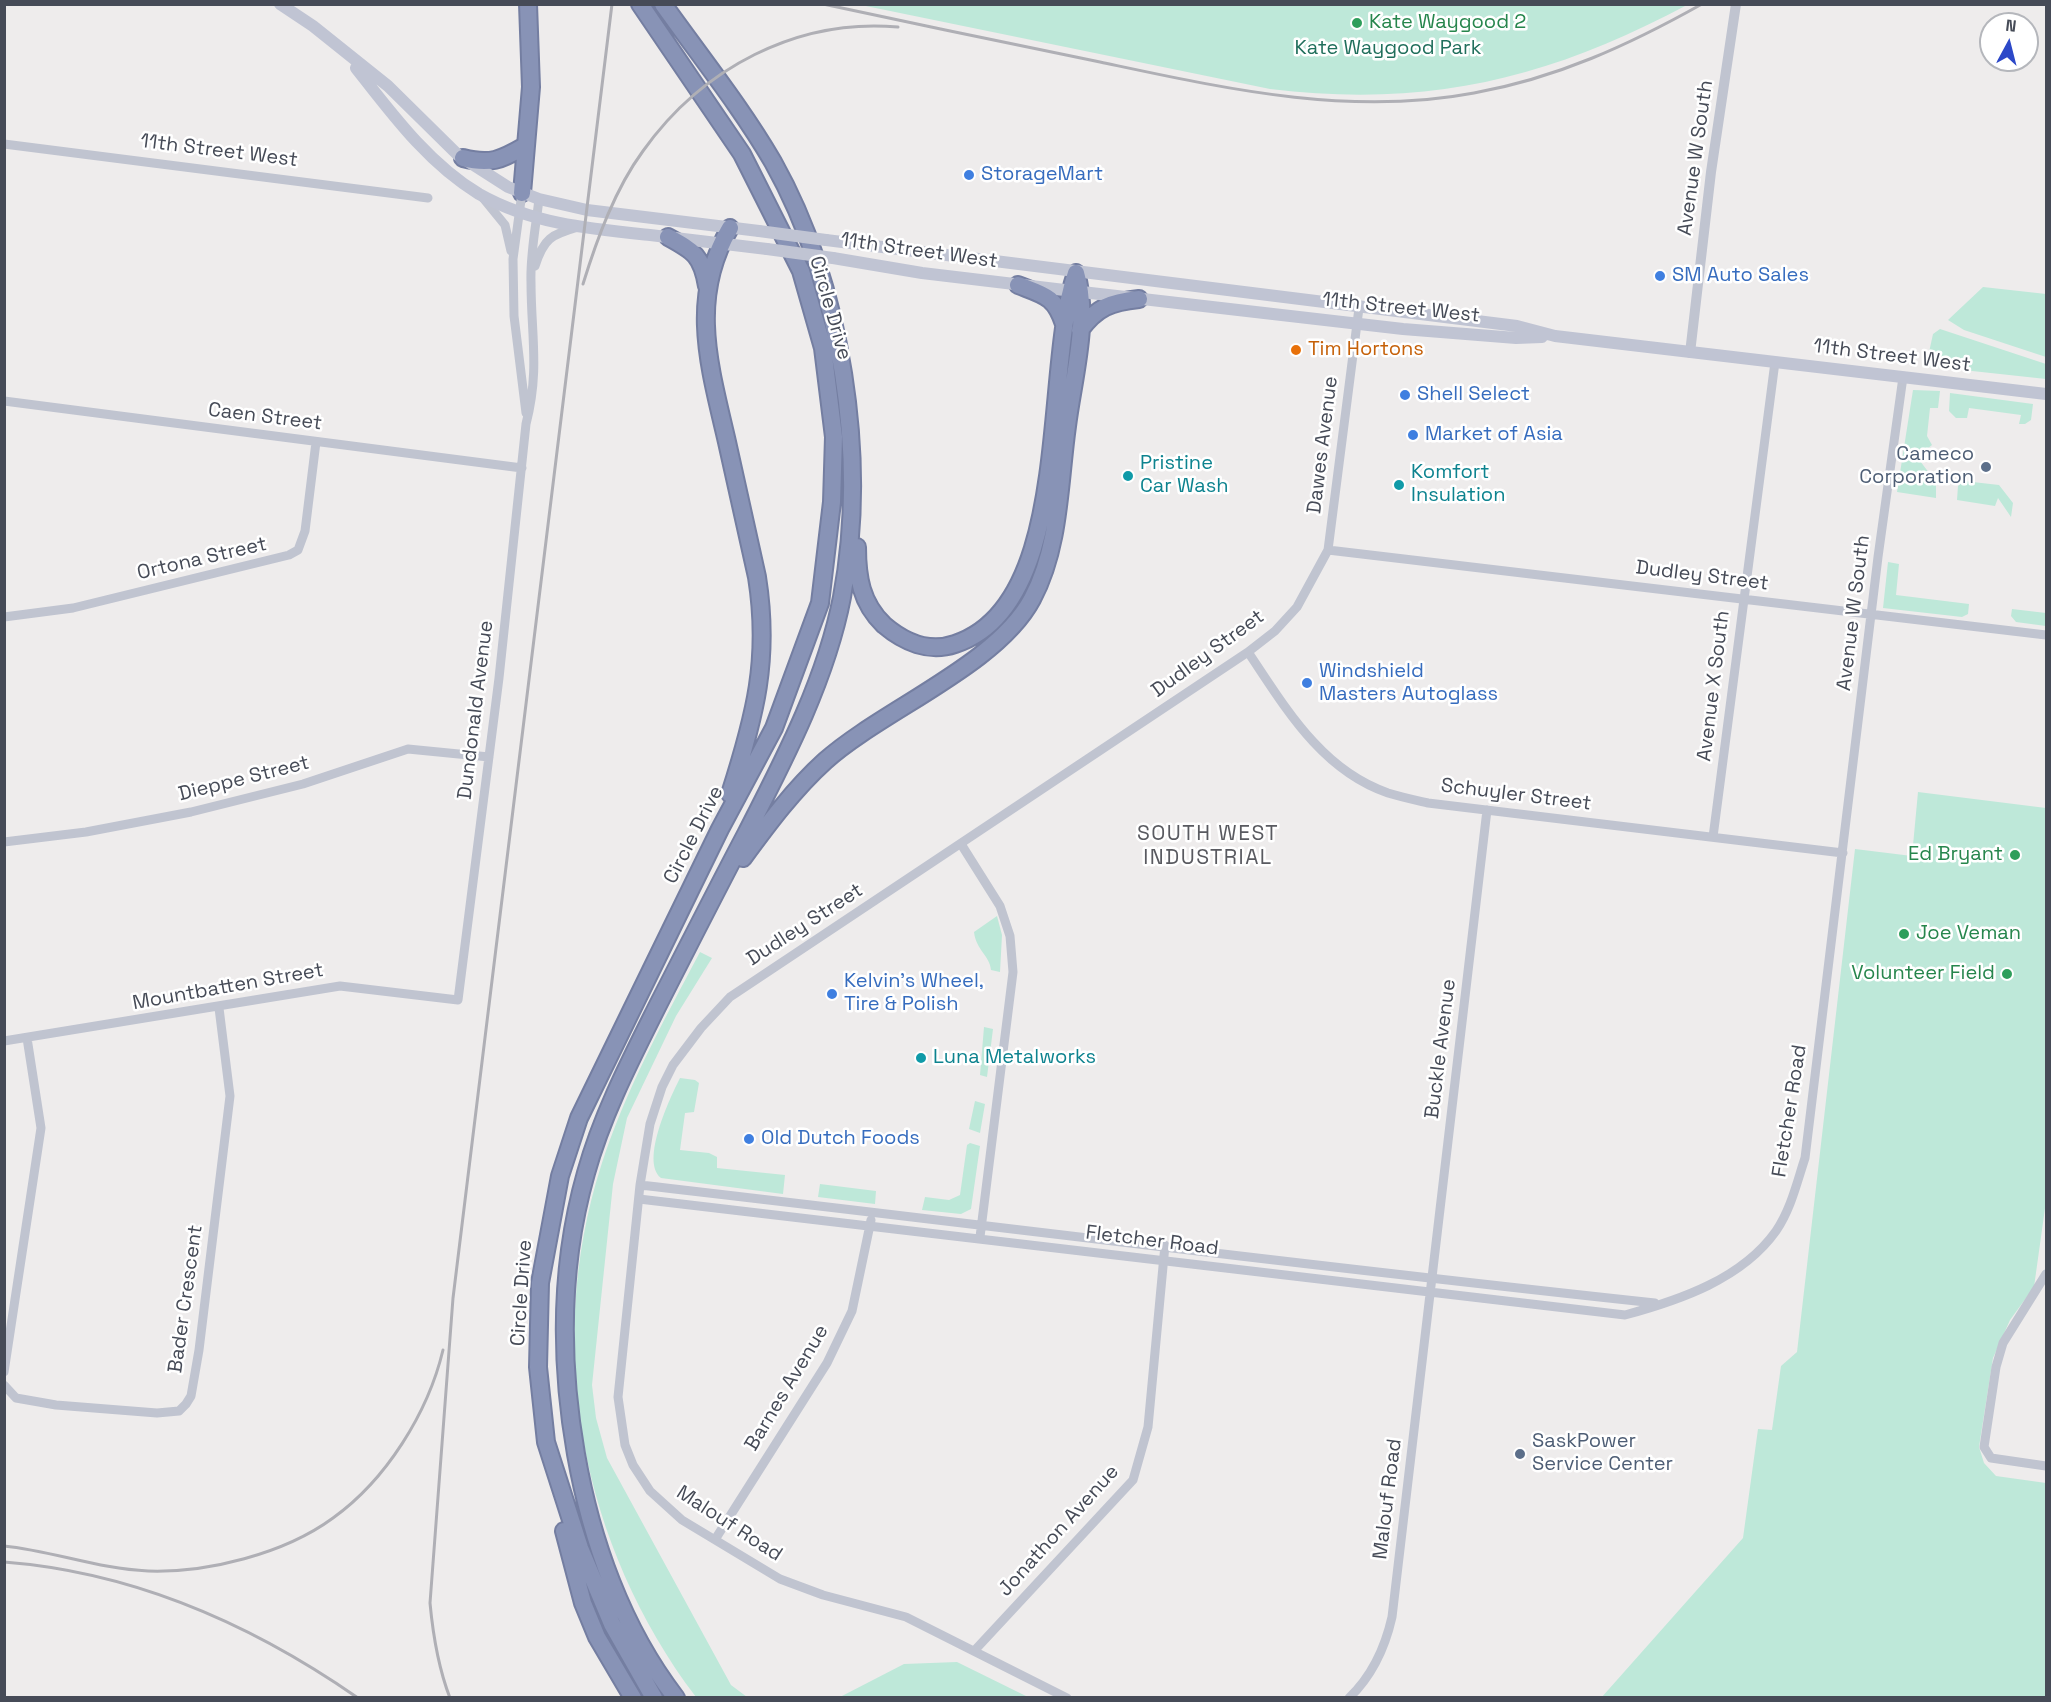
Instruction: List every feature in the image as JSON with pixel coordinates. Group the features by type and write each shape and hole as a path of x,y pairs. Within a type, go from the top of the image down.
{"highway":[{"path":"522,193 531,87 528,4"},
{"name":"Circle Drive","path":"640,4 742,154 801,271 823,348 834,437 832,502 820,603 774,728 720,829 579,1118 560,1176 549,1226 539,1294 538,1367 546,1442 580,1548 612,1624 654,1698"},
{"name":"Circle Drive","path":"663,4 753,131 772,160 792,200 825,291 835,333 849,413 851,474 849,535 842,596 829,646 783,762 631,1060 587,1169 573,1223 565,1319 567,1396 585,1504 615,1589 644,1649 676,1698"},
{"path":"463,158 484,164 505,158 525,146"},
{"path":"707,290 721,243 730,228"},
{"path":"668,237 692,250 704,267 707,290 705,335 707,354 762,609 761,679 752,725 720,829"},
{"path":"715,894 784,803 826,760 990,647 1032,599 1052,539 1076,273"},
{"path":"851,474 858,577 861,593 874,615 902,639 916,645 947,647 983,629 1017,591 1032,555 1044,498 1072,327 1052,299 1018,285"},
{"path":"1072,327 1104,305 1139,298"},
{"path":"546,1442 571,1564 583,1603 597,1637 633,1698"}],"main road":[{"name":"11th Street West","path":"280,4 313,26 388,86 463,158 522,193 539,199 609,214 1516,326 1555,336 1690,353 2046,394"},
{"name":"11th Street West","path":"345,53 403,128 438,163 478,192 520,214 537,219 578,227 767,249 1018,285 1356,324 1516,338 1555,336"}],"street":[{"name":"Avenue W South","path":"1690,353 1711,172 1736,4"},
{"name":"11th Street West","path":"4,144 428,198"},
{"name":"Dundonald Avenue","path":"478,192 506,225 513,259"},
{"name":"Dundonald Avenue","path":"458,1000 489,757 526,424 524,385 514,315 513,259 522,193"},
{"name":"Dundonald Avenue","path":"526,424 535,391 535,348 530,280 539,199"},
{"name":"Dundonald Avenue","path":"530,280 546,240 578,227"},
{"name":"Dawes Avenue","path":"1328,550 1359,308"},
{"name":"Avenue X South","path":"1713,837 1775,362"},
{"name":"Avenue W South","path":"1843,853 1871,614 1903,377"},
{"name":"Caen Street","path":"4,401 522,468"},
{"name":"Ortona Street","path":"4,617 72,608 289,555 298,550 305,531 316,442"},
{"name":"Dudley Street","path":"639,1199 650,1124 662,1087 673,1065 730,997 1248,652 1275,631 1297,607 1328,550 2046,635"},
{"name":"Schuyler Street","path":"1248,652 1300,729 1336,765 1386,793 1428,803 1843,853"},
{"name":"Dieppe Street","path":"4,842 86,832 191,812 303,784 408,749 489,757"},
{"name":"Buckle Avenue","path":"1430,1293 1487,810"},
{"path":"961,844 1000,906 1010,936 1013,972 980,1237"},
{"name":"Fletcher Road","path":"639,1199 871,1224 1625,1315 1682,1297 1721,1279 1750,1259 1776,1230 1793,1197 1805,1158 1843,853"},
{"name":"Mountbatten Street","path":"4,1041 219,1008 340,986 458,1000"},
{"name":"Bader Crescent","path":"4,1385 16,1398 56,1405 157,1413 179,1411 191,1396 199,1350 230,1096 219,1008"},
{"path":"4,1372 41,1128 27,1038"},
{"name":"Fletcher Road","path":"640,1185 1165,1245 1431,1280 1658,1303"},
{"name":"Malouf Road","path":"639,1199 618,1397 625,1445 641,1479 663,1504 682,1520 716,1538 771,1574 798,1587 896,1613 975,1650 1067,1698"},
{"name":"Barnes Avenue","path":"716,1538 827,1363 852,1311 872,1212"},
{"name":"Jonathon Avenue","path":"975,1650 1133,1480 1148,1427 1165,1245"},
{"path":"2046,1274 2004,1343 1996,1367 1984,1447 1991,1458 2046,1466"},
{"name":"Malouf Road","path":"1349,1698 1377,1664 1387,1640 1392,1617 1430,1293"}],"green space":[{"name":"Kate Waygood Park","path":"861,5 1687,5 1636,31 1585,52 1536,69 1486,82 1435,90 1382,94 1328,94 1270,89"},
{"path":"1983,287 2046,294 2046,357 1964,330 1948,320"},
{"path":"1940,329 2046,364 2046,379 1926,366 1933,334"},
{"path":"1913,390 1940,391 1938,408 1930,408 1927,436 1932,445 1917,457 1936,482 1936,498 1897,492"},
{"path":"1950,393 2033,404 2031,420 2025,424 2019,424 2021,415 1969,408 1967,418 1956,418 1949,411"},
{"path":"1964,481 1999,485 2013,503 2011,517 1998,498 1995,506 1957,500 1958,486"},
{"path":"1888,562 1899,564 1896,595 1969,604 1968,614 1962,617 1883,608"},
{"path":"2012,609 2046,613 2046,626 2016,622 2011,616"},
{"path":"1918,792 2046,808 2046,1201 2034,1287 2010,1320 1993,1358 1979,1447 1984,1463 1996,1476 2046,1483 2046,1697 1601,1698 1743,1538 1758,1429 1772,1430 1781,1366 1797,1352 1855,849 1912,856"},
{"path":"997,916 1002,935 1000,972 991,970 977,944 974,932"},
{"path":"700,952 712,958 676,1016 627,1118 613,1184 592,1385 596,1418 607,1458 731,1685 747,1697 696,1697 657,1638 625,1576 601,1511 584,1443 576,1374 575,1305 584,1235 601,1166 633,1084"},
{"path":"984,1027 993,1029 987,1077 980,1075"},
{"path":"680,1078 695,1080 699,1083 694,1112 685,1113 680,1150 709,1153 717,1157 717,1168 785,1175 783,1194 661,1178 655,1170 655,1144 664,1114"},
{"path":"975,1101 985,1104 980,1133 969,1129"},
{"path":"970,1143 980,1146 971,1209 961,1214 922,1210 925,1197 949,1200 960,1195 967,1145"},
{"path":"820,1184 876,1191 875,1204 818,1197"},
{"path":"957,1662 1028,1697 840,1697 904,1664"}],"railway":[{"path":"450,1698 442,1675 430,1603 453,1298 612,4"},
{"path":"823,4 1239,90 1333,101 1380,102 1427,100 1474,93 1534,79 1620,46 1702,4"},
{"path":"583,284 594,250 624,181 643,151 667,121 694,95 723,73 755,54 788,40 824,31 860,26 898,27"},
{"path":"4,1546 130,1570 171,1571 220,1565 292,1542 333,1518 370,1485 387,1465 416,1421 436,1374 443,1350"},
{"path":"4,1562 99,1577 190,1606 277,1647 358,1698"}],"place":[{"name":"Kate Waygood 2","path":"1357,23"},
{"name":"StorageMart","path":"969,175"},
{"name":"SM Auto Sales","path":"1660,276"},
{"name":"Tim Hortons","path":"1296,350"},
{"name":"Shell Select","path":"1405,395"},
{"name":"Market of Asia","path":"1413,435"},
{"name":"Cameco Corporation","path":"1986,467"},
{"name":"Pristine Car Wash","path":"1128,476"},
{"name":"Komfort Insulation","path":"1399,485"},
{"name":"Windshield Masters Autoglass","path":"1307,683"},
{"name":"Ed Bryant","path":"2015,855"},
{"name":"Joe Veman","path":"1904,934"},
{"name":"Volunteer Field","path":"2007,974"},
{"name":"Kelvin's Wheel, Tire & Polish","path":"832,994"},
{"name":"Luna Metalworks","path":"921,1058"},
{"name":"Old Dutch Foods","path":"749,1139"},
{"name":"SaskPower Service Center","path":"1520,1454"}],"district":[{"name":"SOUTH WEST INDUSTRIAL","path":"1208,846"}]}
